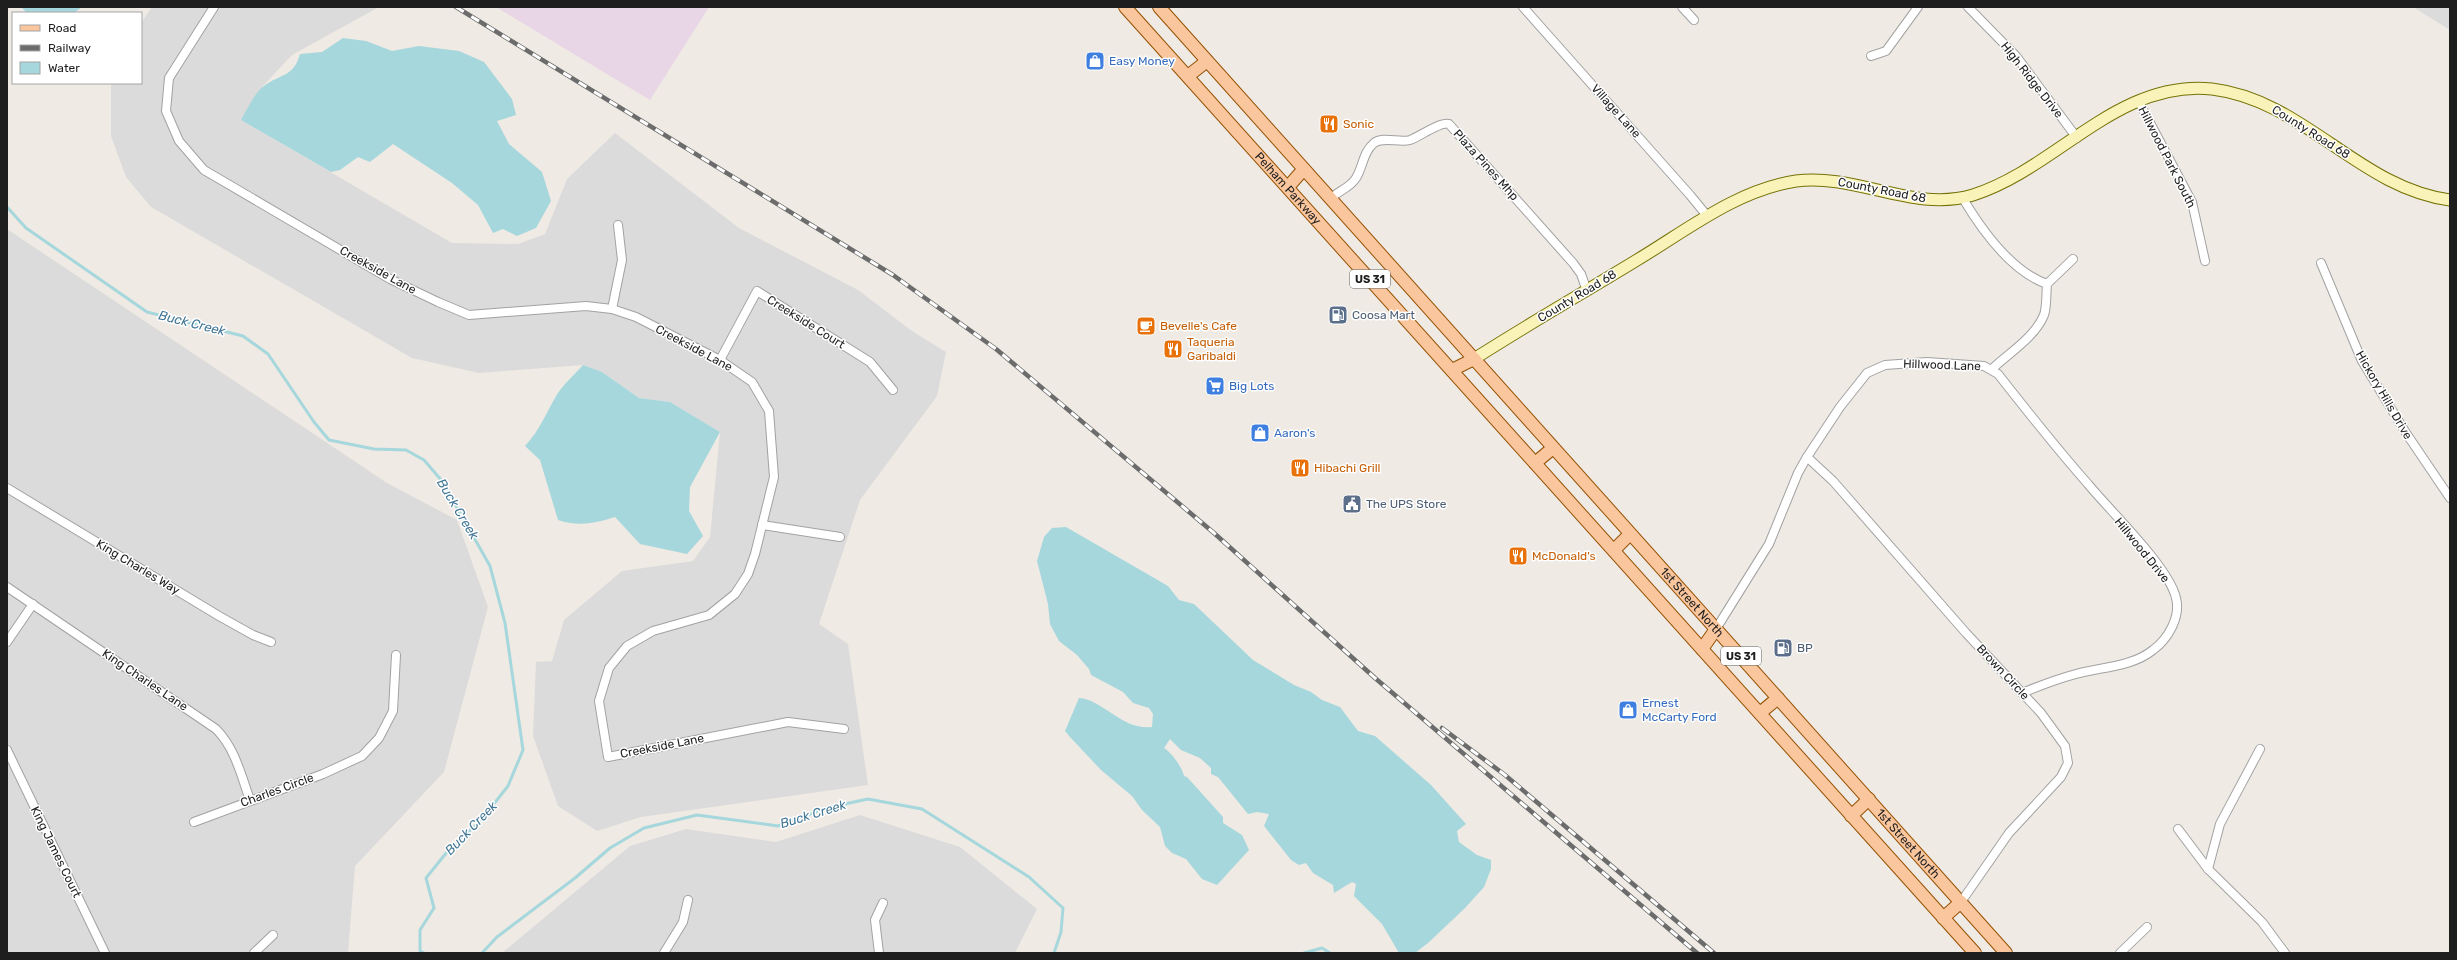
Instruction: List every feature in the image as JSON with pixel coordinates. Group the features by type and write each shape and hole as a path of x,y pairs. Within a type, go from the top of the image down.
{"main road":[{"name":"Pelham Parkway","path":"1125,7 1452,370"},
{"name":"Pelham Parkway","path":"1159,7 1303,170 1474,359"},
{"path":"1188,76 1207,61"},
{"path":"1288,188 1303,170"},
{"path":"1452,370 1474,359"},
{"name":"1st Street North","path":"1474,359 2006,953"},
{"name":"1st Street North","path":"1452,370 1975,953"},
{"path":"1535,463 1553,448"},
{"path":"1614,550 1630,534"},
{"path":"1702,648 1716,629"},
{"path":"1760,713 1778,698"},
{"path":"1852,816 1869,799"},
{"path":"1943,918 1961,902"}],"street":[{"name":"Creekside Lane","path":"214,7 169,78 166,111 179,141 204,170 390,279 438,302 469,314 586,306 612,310 636,317 720,360 752,382 769,411 774,477 755,554 748,574 735,594 709,615 653,631 627,646 609,668 600,701 608,757 788,722 844,728"},
{"name":"Village Lane","path":"1523,7 1708,217"},
{"path":"1682,7 1694,20"},
{"path":"1871,56 1886,51 1918,7"},
{"name":"High Ridge Drive","path":"1968,7 2016,56 2077,138"},
{"name":"County Road 68","path":"1474,359 1708,217 1763,189 1813,180 1850,182 1922,199 1945,200 1962,197 2007,181 2077,138 2121,108 2138,100 2170,91 2193,89 2224,91 2247,96 2292,117 2394,184 2424,195 2450,200"},
{"name":"Hillwood Park South","path":"2138,100 2192,202 2206,261"},
{"name":"Plaza Pines Mhp","path":"1330,199 1356,179 1364,158 1375,142 1382,139 1403,142 1410,140 1445,122 1574,263 1581,274 1587,291"},
{"path":"1962,197 1980,225 2004,253 2027,274 2046,284 2073,259"},
{"path":"612,310 622,260 618,225"},
{"name":"Hickory Hills Drive","path":"2321,263 2366,368 2406,433 2450,498"},
{"name":"Hillwood Lane","path":"1716,629 1769,544 1798,473 1807,457 1840,407 1872,369 1885,365 1920,362 1984,366 1992,369 2022,342 2040,321 2045,309 2046,284"},
{"name":"Creekside Court","path":"720,360 757,291 870,362 893,390"},
{"name":"Hillwood Drive","path":"1992,369 2085,482 2145,549 2168,580 2177,604 2175,618 2168,634 2150,653 2127,662 2075,674 2022,693"},
{"name":"Brown Circle","path":"1807,457 1833,481 2022,693 2061,739 2068,763 2055,785 2009,833 1961,902"},
{"name":"King Charles Way","path":"7,488 219,616 253,635 271,642"},
{"path":"762,525 840,537"},
{"name":"King Charles Lane","path":"7,587 216,729 227,743 235,759 250,800"},
{"path":"7,642 33,604"},
{"name":"Charles Circle","path":"194,822 323,774 360,758 379,738 393,711 395,698 396,655"},
{"path":"2208,869 2220,824 2260,749"},
{"name":"King James Court","path":"7,750 105,953"},
{"path":"2178,829 2208,869 2262,922 2285,953"},
{"path":"664,953 683,922 688,900"},
{"path":"879,953 875,920 883,903"},
{"path":"2120,953 2147,927"},
{"path":"254,953 273,935"}],"shaded area":[{"path":"152,7 379,7 292,55 263,86 241,120 452,243 518,244 545,234 567,179 615,133 739,228 858,290 912,331 946,352 937,396 860,500 819,624 848,644 868,785 641,817 597,831 558,806 533,736 536,662 552,661 564,620 622,571 693,561 710,537 720,432 670,402 639,398 602,372 583,365 479,373 412,358 151,207 126,177 111,136 112,84 142,84 142,22"},
{"path":"496,7 709,7 650,100"},
{"path":"2413,7 2450,7 2450,30"},
{"path":"7,229 387,483 457,520 488,607 444,772 355,866 348,953 7,953"},
{"path":"860,815 960,847 1037,909 1015,953 502,953 630,846 686,829 776,842"}],"water":[{"path":"21,7 82,7 75,12 26,12"},
{"path":"343,38 366,41 392,51 419,46 459,51 484,62 512,99 516,115 497,121 509,144 542,172 551,201 536,228 517,236 503,229 493,233 478,205 452,183 393,144 370,162 358,157 340,170 331,172 241,120 254,97 261,89 270,82 290,71 297,62 300,54 322,52"},
{"path":"583,365 602,372 639,398 670,402 720,432 690,487 689,511 703,536 687,554 640,544 615,517 580,524 558,520 540,460 525,446 531,440 558,393"},
{"path":"1066,527 1168,586 1179,600 1194,604 1253,660 1294,685 1311,692 1322,700 1340,707 1358,731 1375,736 1431,785 1466,824 1457,831 1459,842 1477,855 1491,860 1491,869 1484,887 1465,908 1428,943 1415,953 1399,953 1382,924 1354,896 1356,884 1352,882 1334,893 1333,885 1313,873 1306,863 1299,865 1291,860 1264,826 1269,814 1257,812 1248,814 1218,777 1211,774 1211,768 1200,758 1181,750 1170,739 1164,748 1176,760 1184,776 1187,777 1223,817 1223,823 1242,835 1249,850 1217,885 1202,879 1186,859 1172,853 1165,846 1160,827 1142,810 1132,796 1101,770 1065,731 1079,698 1088,700 1122,720 1141,727 1152,727 1153,714 1149,708 1133,703 1123,692 1091,675 1089,669 1077,655 1059,641 1050,624 1048,604 1037,561 1044,537 1052,528"}],"waterway":[{"name":"Buck Creek","path":"7,207 26,228 147,312 243,336 268,354 314,422 329,440 374,449 406,450 424,460 442,481 490,566 505,623 523,750 508,786 482,819 447,852 426,878 434,908 420,930 420,951 424,953"},
{"name":"Buck Creek","path":"482,953 497,937 575,878 610,848 644,828 697,815 778,826 826,808 868,799 922,809 1029,877 1063,908 1061,932 1054,953"},
{"name":"Buck Creek","path":"1304,953 1322,948 1330,953"}],"railway":[{"path":"456,7 893,275 996,349 1214,533 1375,678 1697,953"},
{"path":"1442,728 1505,775 1714,953"}],"place":[{"name":"Easy Money","path":"1095,61"},
{"name":"Sonic","path":"1329,124"},
{"name":"Coosa Mart","path":"1338,315"},
{"name":"Bevelle's Cafe","path":"1146,326"},
{"name":"Taqueria Garibaldi","path":"1173,349"},
{"name":"Big Lots","path":"1215,386"},
{"name":"Aaron's","path":"1260,433"},
{"name":"Hibachi Grill","path":"1300,468"},
{"name":"The UPS Store","path":"1352,504"},
{"name":"McDonald's","path":"1518,556"},
{"name":"BP","path":"1783,648"},
{"name":"Ernest McCarty Ford","path":"1628,710"}]}
